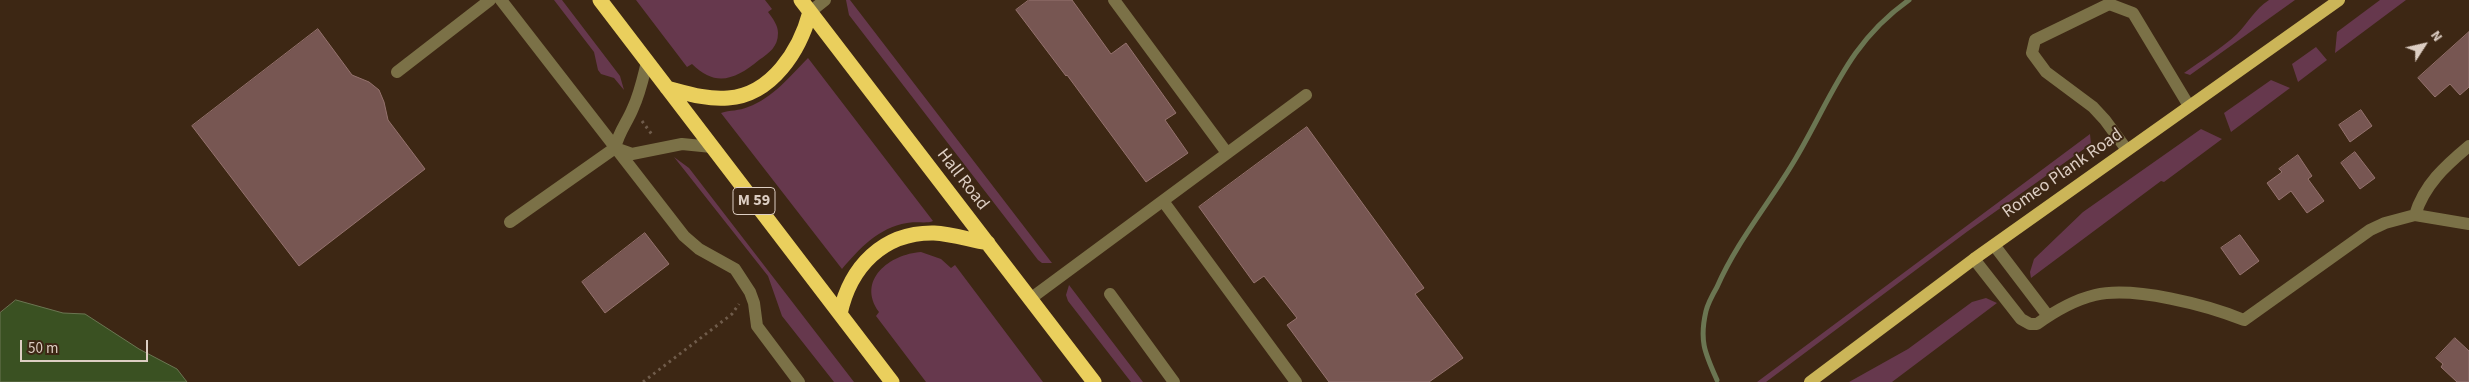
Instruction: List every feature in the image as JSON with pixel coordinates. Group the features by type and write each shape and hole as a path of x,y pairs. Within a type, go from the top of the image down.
{"highway":[{"name":"M 59","path":"600,0 892,382"},
{"path":"667,88 721,99 738,97 750,92 769,80 789,60 805,33 806,6"},
{"name":"Hall Road","path":"806,6 1094,382"},
{"path":"840,314 846,291 856,272 867,259 895,240 913,235 934,233 988,244"}],"main road":[{"name":"Romeo Plank Road","path":"1816,380 1974,258 2339,0"}],"street":[{"path":"397,72 490,0"},
{"path":"501,0 684,236 699,249 735,269 752,298 757,326 799,382"},
{"path":"806,6 825,0"},
{"path":"1114,0 1227,153"},
{"path":"2127,150 2093,107 2046,72 2032,53 2035,40 2109,4 2133,13 2189,106"},
{"path":"510,222 615,148 619,131 629,116 641,91 647,62"},
{"path":"1030,299 1306,95"},
{"path":"615,148 632,154 682,144 712,147"},
{"path":"2415,215 2420,199 2440,171 2469,146"},
{"path":"1163,201 1296,382"},
{"path":"1974,258 2021,320 2030,324 2037,324 2078,300 2112,292 2202,305 2244,320 2370,230 2386,223 2415,215 2469,224"},
{"path":"1994,245 2048,316"},
{"path":"1110,294 1174,382"}],"path":[{"path":"639,117 654,138"},
{"path":"643,382 732,314 740,301"}],"shaded area":[{"path":"554,0 562,0 620,76 624,90 614,78 601,74 598,70 594,52"},
{"path":"636,0 765,0 772,9 768,12 777,27 778,38 775,46 769,52 742,72 726,78 709,76 692,64 687,67"},
{"path":"846,0 850,0 1052,263 1042,263 1038,260 849,15"},
{"path":"2269,0 2295,0 2190,75 2184,73 2231,39 2259,8"},
{"path":"2380,0 2406,0 2335,53 2337,32"},
{"path":"2316,47 2327,60 2298,82 2292,64"},
{"path":"808,58 933,221 907,223 887,229 870,240 842,269 721,113 745,108 765,98 781,86"},
{"path":"2271,80 2290,88 2231,132 2224,113"},
{"path":"2201,129 2222,139 2164,182 2161,181 2031,278 2030,272 2034,259 2083,212"},
{"path":"2090,134 2091,144 1968,231 1766,382 1757,382"},
{"path":"674,157 689,168 854,382 834,382 782,316 768,276"},
{"path":"921,252 941,259 951,268 955,265 1043,382 926,382 876,316 879,312 873,300 872,289 874,279 888,263 909,254"},
{"path":"1069,285 1143,382 1131,382 1068,301 1066,295"},
{"path":"1986,298 1997,303 1892,382 1849,382 1908,349 1972,302"},
{"path":"16,300 63,313 85,314 139,349 177,369 187,382 0,382 0,313"}],"building":[{"path":"1029,0 1072,0 1111,54 1126,43 1176,113 1165,120 1188,153 1146,182 1016,10"},
{"path":"318,29 352,75 369,82 379,90 388,120 425,169 299,266 192,126"},
{"path":"2469,32 2469,87 2460,95 2450,84 2435,97 2418,78"},
{"path":"2361,110 2372,126 2350,142 2339,125"},
{"path":"1307,127 1424,288 1415,294 1463,358 1429,382 1329,382 1287,325 1297,318 1264,276 1254,283 1199,207"},
{"path":"2355,152 2375,178 2360,189 2341,163"},
{"path":"2298,155 2312,176 2308,179 2324,201 2307,213 2291,191 2279,200 2267,183 2282,172 2279,169"},
{"path":"645,233 669,264 605,313 582,282"},
{"path":"2240,235 2259,261 2240,275 2221,248"},
{"path":"2455,338 2469,351 2469,382 2457,382 2441,367 2443,364 2436,358"}],"waterway":[{"path":"1717,380 1706,354 1703,331 1708,305 1725,270 1744,237 1796,158 1843,72 1871,34 1909,0"}]}
